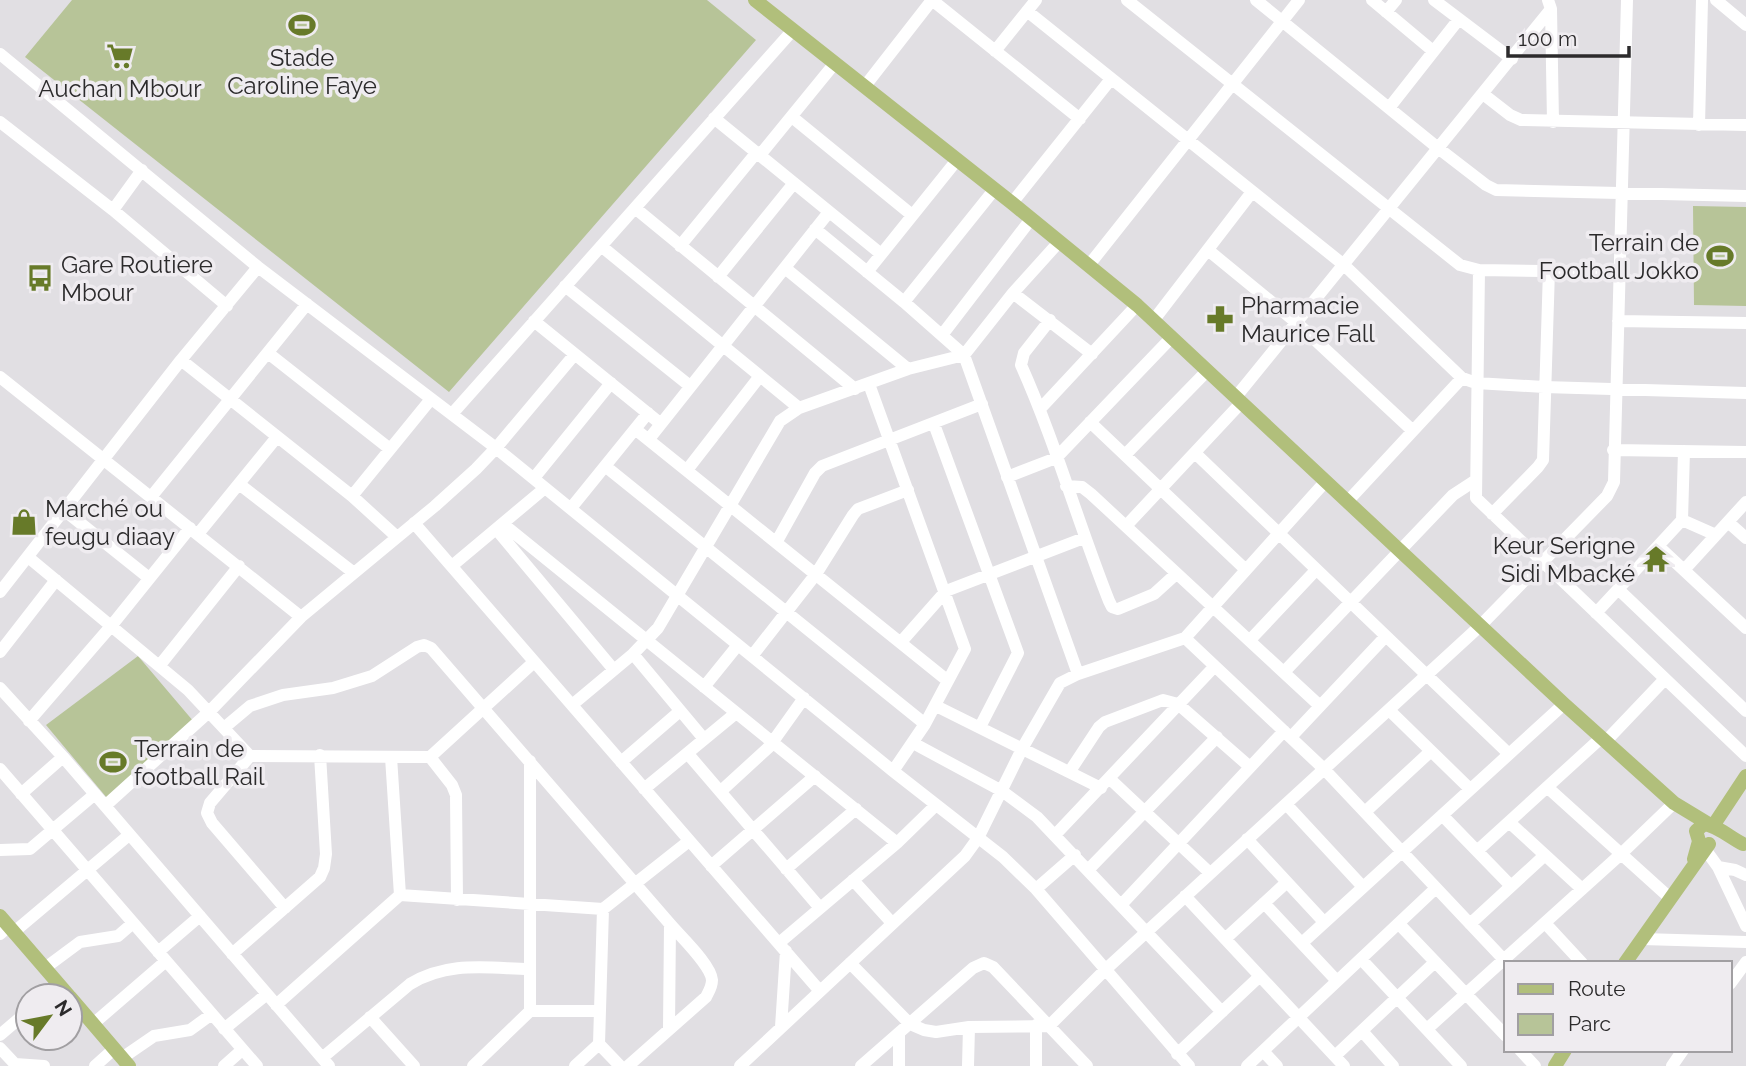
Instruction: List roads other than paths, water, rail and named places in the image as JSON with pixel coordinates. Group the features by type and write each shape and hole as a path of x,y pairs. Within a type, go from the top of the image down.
{"main road":[{"path":"755,0 1137,305 1399,552 1679,807 1707,836 1744,844"},
{"path":"1626,961 1690,870 1707,836 1746,776"},
{"path":"6,927 57,982"},
{"path":"84,1014 122,1057"}],"street":[{"path":"864,86 932,0 1080,119"},
{"path":"995,51 1036,0"},
{"path":"1127,0 1234,83 1451,260 1479,270 1620,272"},
{"path":"1256,0 1438,148 1496,190 1746,196"},
{"path":"1089,265 1299,0"},
{"path":"1372,0 1433,51"},
{"path":"1386,12 1396,0"},
{"path":"1434,0 1512,59"},
{"path":"850,962 911,1024 936,1032 969,1027 1049,1026 1105,970 1479,626 1612,490 1627,0"},
{"path":"1699,125 1702,0"},
{"path":"1716,0 1746,25"},
{"path":"1550,5 1553,122"},
{"path":"1126,526 1195,453 1238,401 1297,323 1512,59 1550,5"},
{"path":"1027,11 1345,265 1462,378 1476,383 1544,387 1746,393"},
{"path":"1389,107 1459,19"},
{"path":"452,414 793,30"},
{"path":"0,54 258,267 534,478 893,771 1003,857 1037,889 1189,1066"},
{"path":"680,246 835,63"},
{"path":"1012,203 1111,79"},
{"path":"1483,94 1516,118 1553,122 1746,125"},
{"path":"792,117 912,215"},
{"path":"714,118 881,254"},
{"path":"0,122 113,210 227,306"},
{"path":"867,272 957,160"},
{"path":"113,210 142,170"},
{"path":"718,276 794,183"},
{"path":"904,302 995,190"},
{"path":"1153,321 1252,192"},
{"path":"635,208 855,389"},
{"path":"649,439 829,212"},
{"path":"942,335 1031,219"},
{"path":"815,229 964,355 1078,674"},
{"path":"572,705 633,654 658,628 780,421 799,408 908,369 964,355 1013,293 1059,242"},
{"path":"601,246 799,408"},
{"path":"1208,250 1297,323 1413,431"},
{"path":"0,592 181,360 258,267"},
{"path":"785,268 908,369"},
{"path":"1479,270 1476,498 1746,756"},
{"path":"1492,514 1543,460 1549,270"},
{"path":"565,286 691,386"},
{"path":"1013,293 1092,354"},
{"path":"151,497 307,304"},
{"path":"1041,409 1137,305"},
{"path":"1050,320 1021,358 1021,365 1041,409 1084,538 1109,601 1112,607 1118,610 1154,594 1175,574"},
{"path":"534,321 661,424"},
{"path":"1618,321 1746,323"},
{"path":"1007,477 1056,458 1171,338"},
{"path":"268,353 390,449"},
{"path":"105,806 210,711 301,617 458,485 496,448 575,354"},
{"path":"181,360 352,496 397,537"},
{"path":"1125,455 1207,371"},
{"path":"687,470 760,376"},
{"path":"0,377 301,617"},
{"path":"1347,502 1462,378"},
{"path":"534,478 611,383"},
{"path":"869,384 965,649 936,706 893,771"},
{"path":"352,496 431,399"},
{"path":"776,541 822,466 982,404"},
{"path":"571,508 648,413"},
{"path":"1090,422 1246,570"},
{"path":"934,424 1018,653 980,727"},
{"path":"635,429 948,681"},
{"path":"29,721 149,578 239,484 277,437"},
{"path":"1613,450 1746,452"},
{"path":"1596,613 1682,520 1684,451"},
{"path":"1195,453 1509,754"},
{"path":"605,466 925,724"},
{"path":"1284,673 1458,489 1476,480"},
{"path":"740,1066 965,856 978,838 1023,747 1060,683 1078,674 1185,638 1325,482"},
{"path":"239,484 354,573"},
{"path":"1066,486 1082,487 1320,706"},
{"path":"453,565 545,488"},
{"path":"752,656 816,573 858,509 908,490"},
{"path":"1684,570 1746,502"},
{"path":"64,510 149,578"},
{"path":"1682,520 1716,535"},
{"path":"1728,522 1746,538"},
{"path":"414,523 819,990"},
{"path":"499,527 647,640 897,843"},
{"path":"499,527 614,670"},
{"path":"901,642 946,591 1084,538"},
{"path":"1658,546 1746,628"},
{"path":"28,557 160,665 210,711 250,756"},
{"path":"160,665 239,566"},
{"path":"1250,640 1316,570"},
{"path":"0,652 56,580"},
{"path":"1618,589 1746,711"},
{"path":"1121,905 1250,766 1320,706 1386,636"},
{"path":"1185,638 1324,769 1505,961 1582,889 1679,807"},
{"path":"225,727 250,706 283,695 333,688 372,676 417,647 424,645 431,648 708,968 712,978 706,997 628,1066"},
{"path":"704,687 738,645"},
{"path":"633,654 704,740"},
{"path":"285,908 212,823 207,813 210,803 250,756 430,757 534,662"},
{"path":"1056,834 1214,667"},
{"path":"1477,851 1603,740 1665,679"},
{"path":"0,688 63,757 325,1062 370,1017 426,974 442,969 528,969"},
{"path":"721,791 773,743 804,698"},
{"path":"1070,771 1105,722 1163,700 1178,704 1250,766"},
{"path":"1301,943 1564,704"},
{"path":"936,706 1070,771 1106,783 1145,812 1210,873"},
{"path":"1389,710 1470,789"},
{"path":"621,762 680,711"},
{"path":"644,789 736,713"},
{"path":"1088,870 1217,737"},
{"path":"913,743 1022,804 1056,834 1222,1012"},
{"path":"1365,812 1431,751"},
{"path":"688,754 820,908"},
{"path":"232,954 320,877 324,868 326,854 320,755"},
{"path":"21,794 63,757"},
{"path":"391,757 400,895"},
{"path":"430,757 452,785 456,795 457,900"},
{"path":"530,761 530,1011"},
{"path":"711,866 815,776"},
{"path":"2,777 53,830 257,1066"},
{"path":"1547,788 1671,899"},
{"path":"0,850 30,849 94,794"},
{"path":"1286,804 1363,887"},
{"path":"780,1027 783,947 820,908 897,843 936,805"},
{"path":"786,869 856,809"},
{"path":"1442,815 1511,886"},
{"path":"1509,822 1582,889"},
{"path":"6,927 87,870 130,835"},
{"path":"1707,836 1718,867 1746,926"},
{"path":"1247,839 1324,922"},
{"path":"276,1005 400,895 603,909 689,841"},
{"path":"1037,889 1075,855"},
{"path":"1470,923 1545,855"},
{"path":"1718,867 1746,875"},
{"path":"853,880 892,923"},
{"path":"1225,939 1287,882"},
{"path":"1247,1066 1436,888"},
{"path":"1185,896 1339,1061 1362,1031 1435,962"},
{"path":"1264,903 1337,981"},
{"path":"603,909 600,1044 620,1066"},
{"path":"93,1024 200,916"},
{"path":"45,968 80,942 118,936 133,923"},
{"path":"1545,923 1580,961"},
{"path":"669,1029 670,924"},
{"path":"1399,924 1504,1034"},
{"path":"1642,939 1746,942"},
{"path":"1361,959 1461,1066"},
{"path":"1427,1029 1504,962"},
{"path":"1732,981 1746,962"},
{"path":"861,1066 973,968 984,963 993,967 1087,1066"},
{"path":"1177,1054 1260,976"},
{"path":"224,1029 267,994"},
{"path":"473,1066 530,1011 599,1010"},
{"path":"95,1066 122,1057 154,1036 190,1030 212,1014"},
{"path":"370,1017 414,1066"},
{"path":"0,1035 14,1023"},
{"path":"1036,1025 1036,1066"},
{"path":"968,1066 969,1027"},
{"path":"1362,1031 1393,1066"},
{"path":"899,1035 899,1066"},
{"path":"575,1066 600,1044"},
{"path":"0,1048 15,1064 44,1066"},
{"path":"224,1066 242,1049"},
{"path":"1263,1051 1278,1066"},
{"path":"1522,1052 1535,1066"}],"place":[{"name":"Stade Caroline Faye","path":"302,25"},
{"name":"Auchan Mbour","path":"120,56"},
{"name":"Terrain de Football Jokko","path":"1720,256"},
{"name":"Gare Routiere Mbour","path":"40,278"},
{"name":"Pharmacie Maurice Fall","path":"1220,319"},
{"name":"Marché ou feugu diaay","path":"24,522"},
{"name":"Keur Serigne Sidi Mbacké","path":"1656,559"},
{"name":"Terrain de football Rail","path":"113,762"}]}
